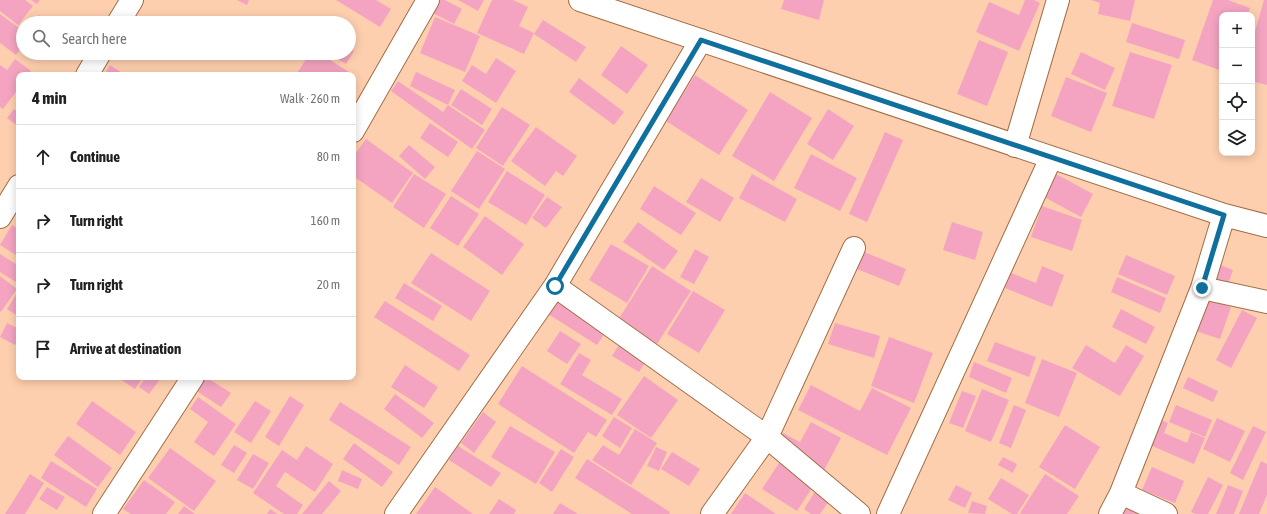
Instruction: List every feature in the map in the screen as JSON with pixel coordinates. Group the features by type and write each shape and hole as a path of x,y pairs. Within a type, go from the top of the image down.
{"street":[{"path":"122,16 132,0"},
{"path":"356,126 428,0"},
{"path":"580,0 1224,215 1267,226"},
{"path":"1015,146 1058,0"},
{"path":"396,514 555,286 701,40"},
{"path":"89,72 96,60"},
{"path":"888,514 1051,158"},
{"path":"0,217 16,191"},
{"path":"1110,514 1122,493 1202,288 1224,215"},
{"path":"712,514 767,437 854,248"},
{"path":"555,286 767,437 859,514"},
{"path":"1202,288 1267,302"},
{"path":"104,514 191,380"},
{"path":"1122,493 1166,514"}],"building":[{"path":"0,0 25,0 33,6 25,16 16,16 16,23 0,11"},
{"path":"31,0 40,0 37,4"},
{"path":"237,0 249,0 247,5"},
{"path":"336,0 376,0 391,9 380,27"},
{"path":"438,0 445,0 462,9 454,24 431,12"},
{"path":"458,0 484,0 478,11"},
{"path":"492,0 513,0 528,7 519,26 534,33 524,54 477,33"},
{"path":"784,0 824,0 819,20 781,9"},
{"path":"1025,0 1034,0 1040,3 1019,51 976,32 989,2 1019,15"},
{"path":"1091,0 1135,0 1130,21 1098,14 1100,3"},
{"path":"1213,0 1228,0 1250,8 1249,12 1219,12 1219,70 1192,60"},
{"path":"1264,0 1267,0 1267,85 1255,82 1255,32"},
{"path":"0,14 16,26 16,55 0,43"},
{"path":"435,17 480,36 465,72 420,53"},
{"path":"543,20 586,47 576,62 534,34"},
{"path":"1132,23 1185,40 1179,59 1126,42"},
{"path":"979,40 1008,52 987,106 957,94"},
{"path":"621,46 648,65 627,94 601,75"},
{"path":"1081,52 1115,68 1105,90 1071,74"},
{"path":"1130,52 1172,65 1154,119 1112,106"},
{"path":"496,58 516,71 496,103 462,81 472,65 486,74"},
{"path":"15,59 31,71 16,72 16,92 3,109 0,107 0,65 7,70"},
{"path":"306,60 330,60 349,72 298,72"},
{"path":"339,60 348,60 346,64"},
{"path":"110,65 120,72 106,72"},
{"path":"416,72 455,90 448,105 410,86"},
{"path":"695,75 748,110 719,155 666,121"},
{"path":"1066,77 1107,93 1091,132 1051,116"},
{"path":"579,78 624,112 614,125 569,92"},
{"path":"398,81 443,112 448,105 485,130 472,149 391,91"},
{"path":"461,89 492,109 482,125 451,105"},
{"path":"770,92 812,118 774,181 732,156"},
{"path":"502,107 530,125 503,166 476,148"},
{"path":"14,109 16,111 16,125 7,118"},
{"path":"828,109 854,126 833,160 807,144"},
{"path":"430,123 458,142 448,157 420,138"},
{"path":"536,127 577,156 563,176 556,171 545,186 511,161"},
{"path":"885,132 903,140 867,222 849,214"},
{"path":"366,139 413,173 392,203 356,178 356,153"},
{"path":"409,145 435,167 425,179 399,156"},
{"path":"477,151 505,169 479,209 451,191"},
{"path":"811,154 857,178 840,211 794,188"},
{"path":"507,171 545,195 526,225 488,202"},
{"path":"414,174 446,194 424,228 393,207"},
{"path":"752,174 797,199 785,222 739,198"},
{"path":"1056,174 1093,194 1081,217 1044,197"},
{"path":"701,178 734,198 720,222 686,202"},
{"path":"654,186 696,213 681,235 640,209"},
{"path":"451,196 479,214 458,246 430,228"},
{"path":"547,197 562,207 546,228 532,218"},
{"path":"1042,206 1082,220 1072,251 1031,237"},
{"path":"485,216 524,244 502,275 463,247"},
{"path":"638,222 678,251 664,270 623,242"},
{"path":"952,222 983,232 975,260 943,250"},
{"path":"12,225 16,227 16,255 0,245"},
{"path":"611,244 649,266 627,303 589,280"},
{"path":"695,249 709,257 694,284 680,277"},
{"path":"859,250 906,269 899,286 852,267"},
{"path":"431,253 490,291 471,321 411,283"},
{"path":"0,254 16,264 16,282 0,272"},
{"path":"1126,255 1175,276 1167,295 1118,274"},
{"path":"1213,262 1233,270 1228,284 1208,276"},
{"path":"652,266 691,291 639,372 612,356 627,332 615,325"},
{"path":"1042,266 1064,275 1052,307 1005,288 1011,273 1036,283"},
{"path":"0,276 16,288 16,290 0,313"},
{"path":"1117,277 1166,298 1160,313 1111,292"},
{"path":"404,283 442,306 433,321 395,298"},
{"path":"693,291 725,310 699,353 667,334"},
{"path":"16,295 16,315 7,309"},
{"path":"1199,297 1231,307 1220,339 1189,329"},
{"path":"558,299 607,330 597,345 548,314"},
{"path":"385,301 470,355 459,371 374,317"},
{"path":"1121,309 1155,327 1146,344 1112,327"},
{"path":"1242,310 1257,318 1231,368 1216,360"},
{"path":"7,323 16,328 15,345 0,337"},
{"path":"835,323 880,336 874,358 828,344"},
{"path":"560,331 581,344 567,364 547,351"},
{"path":"889,337 933,353 914,403 871,386"},
{"path":"995,342 1036,357 1029,377 987,361"},
{"path":"1086,345 1115,363 1126,345 1144,356 1120,396 1072,368"},
{"path":"579,353 591,360 582,375 622,399 612,415 560,384"},
{"path":"1042,359 1077,373 1059,417 1025,403"},
{"path":"974,362 1012,378 1006,393 969,377"},
{"path":"405,365 438,387 424,408 391,387"},
{"path":"522,366 607,420 596,437 588,432 574,453 498,404"},
{"path":"644,376 678,400 651,438 617,415"},
{"path":"1188,377 1218,391 1213,402 1183,388"},
{"path":"122,380 141,380 135,389"},
{"path":"144,380 160,380 149,394 139,387"},
{"path":"201,380 211,380 231,393 221,407 195,390"},
{"path":"811,385 860,411 872,388 911,408 887,455 798,410"},
{"path":"982,389 1009,400 991,442 965,431"},
{"path":"962,391 976,396 963,428 949,423"},
{"path":"395,394 434,423 422,438 384,409"},
{"path":"290,396 304,405 279,446 265,437"},
{"path":"198,397 236,424 214,456 194,442 208,422 190,409"},
{"path":"92,401 136,432 120,455 76,424"},
{"path":"255,401 271,411 251,443 234,432"},
{"path":"340,402 411,447 399,465 329,420"},
{"path":"1014,405 1026,410 1011,448 999,443"},
{"path":"1176,405 1212,420 1205,437 1169,422"},
{"path":"483,412 496,422 474,453 461,443"},
{"path":"614,417 632,428 620,448 602,436"},
{"path":"1154,417 1168,423 1164,433 1187,443 1191,432 1205,438 1194,464 1143,442"},
{"path":"1217,418 1245,431 1230,462 1203,449"},
{"path":"811,422 841,438 820,478 774,451 783,433 800,442"},
{"path":"1065,425 1100,447 1075,489 1039,467"},
{"path":"510,426 555,452 536,484 491,457"},
{"path":"1253,426 1266,432 1243,480 1230,473"},
{"path":"635,429 657,443 631,485 592,460 603,445 619,455"},
{"path":"68,436 112,468 98,487 54,455"},
{"path":"354,443 393,472 382,487 343,459"},
{"path":"234,445 247,453 234,473 221,465"},
{"path":"306,446 333,464 315,492 285,472 276,486 303,505 297,514 284,514 253,493 282,450 297,460"},
{"path":"458,446 501,473 491,487 449,460"},
{"path":"656,447 667,452 659,471 647,466"},
{"path":"170,448 216,481 194,511 148,478"},
{"path":"561,449 574,457 552,492 539,483"},
{"path":"672,452 700,469 689,486 661,469"},
{"path":"253,454 269,463 253,489 237,480"},
{"path":"1003,457 1017,464 1013,473 998,465"},
{"path":"587,459 670,512 669,514 632,514 575,478"},
{"path":"51,461 97,489 86,507 41,478"},
{"path":"1261,461 1267,464 1267,495 1259,514 1239,514"},
{"path":"779,463 814,485 797,511 762,489"},
{"path":"1152,467 1184,481 1175,503 1142,490"},
{"path":"342,470 362,479 358,489 338,481"},
{"path":"30,474 44,483 25,514 5,514"},
{"path":"1045,474 1079,496 1067,514 1020,513"},
{"path":"1208,477 1223,485 1208,514 1196,514 1191,512"},
{"path":"1001,478 1029,495 1017,514 1012,514 988,499"},
{"path":"823,479 829,501 820,514 811,514 804,509"},
{"path":"144,480 175,502 166,514 131,514 123,509"},
{"path":"329,481 341,491 322,514 302,514"},
{"path":"956,485 972,493 965,508 948,500"},
{"path":"1228,485 1243,491 1234,514 1216,514"},
{"path":"47,487 65,497 57,510 39,499"},
{"path":"435,487 473,514 416,514"},
{"path":"745,493 776,514 731,514"},
{"path":"499,499 516,510 514,514 489,514"},
{"path":"972,501 987,506 985,514 968,513"},
{"path":"560,503 578,514 553,514"},
{"path":"184,506 195,514 178,514"},
{"path":"1124,506 1137,514 1119,514"},
{"path":"270,509 278,514 267,514"}],"route":[{"path":"555,286 701,40 1224,215 1202,288"}]}
